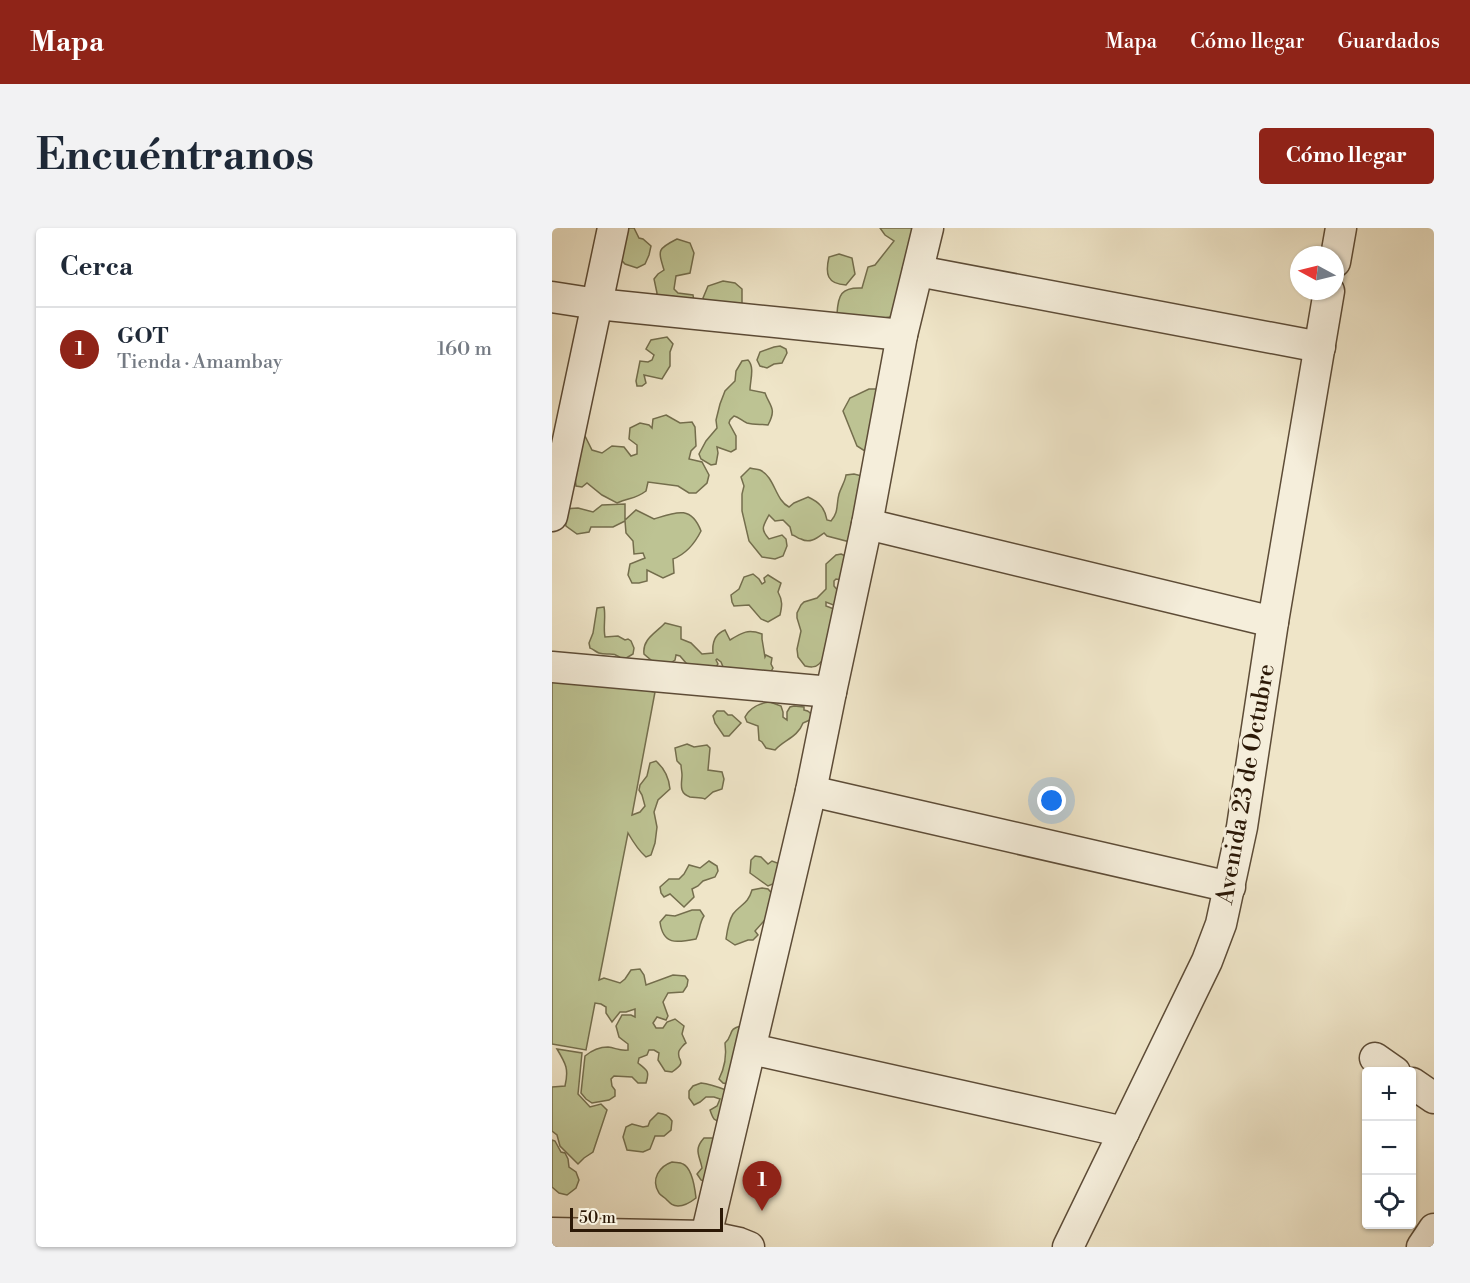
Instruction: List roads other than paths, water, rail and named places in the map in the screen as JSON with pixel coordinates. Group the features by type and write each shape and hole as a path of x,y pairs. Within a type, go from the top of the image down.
{"street":[{"path":"552,516 613,228"},
{"path":"706,1236 811,791 867,524 902,335 928,228"},
{"path":"1338,246 1341,228"},
{"path":"918,271 1320,347"},
{"path":"552,297 597,304 902,335"},
{"name":"Avenida 23 de Octubre","path":"1068,1247 1207,961 1221,924 1242,827 1273,622 1328,300"},
{"path":"867,524 1273,622"},
{"path":"552,667 831,692"},
{"path":"811,791 1230,887"},
{"path":"751,1049 1124,1132"},
{"path":"1416,1086 1434,1098"},
{"path":"1422,1247 1434,1229"},
{"path":"552,1233 706,1236 749,1247"}],"place":[{"name":"GOT","path":"762,1211"}]}
